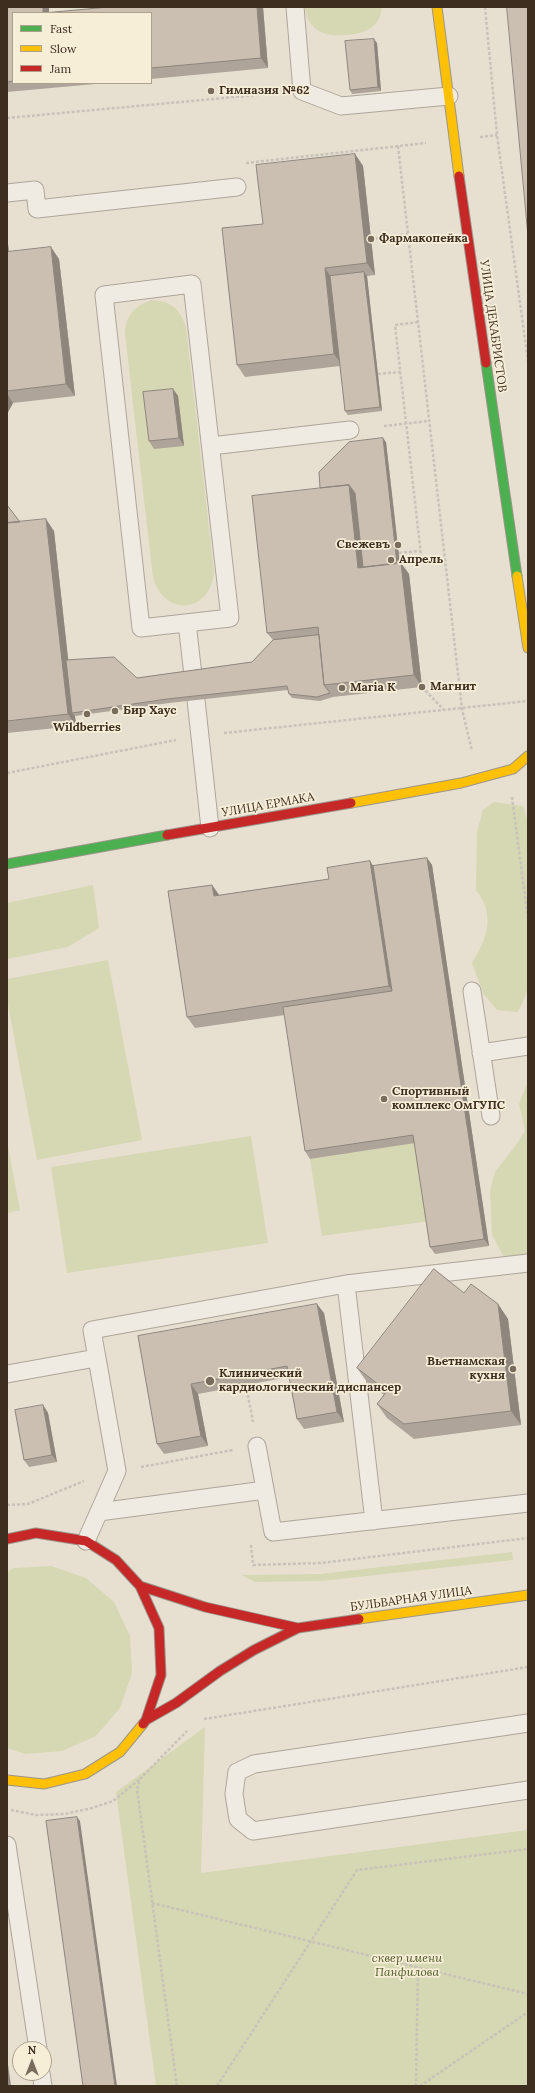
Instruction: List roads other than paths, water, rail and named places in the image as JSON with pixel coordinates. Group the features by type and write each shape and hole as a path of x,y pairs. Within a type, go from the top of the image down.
{"street":[{"name":"УЛИЦА ДЕКАБРИСТОВ","path":"438,7 449,96 528,648"},
{"name":"УЛИЦА ЕРМАКА","path":"7,864 478,779 513,769 528,756"},
{"path":"7,1539 36,1533 86,1541 116,1560 140,1586 159,1628 162,1675 146,1720 120,1752 85,1774 44,1784 7,1780"},
{"name":"БУЛЬВАРНАЯ УЛИЦА","path":"140,1586 205,1607 298,1628"},
{"name":"БУЛЬВАРНАЯ УЛИЦА","path":"146,1720 176,1703 220,1671 254,1650 298,1628 528,1595"}],"lane":[{"path":"295,7 302,91 341,106 449,96"},
{"path":"7,193 35,190 38,209 236,187"},
{"path":"192,284 211,446 230,618 141,628 104,294 192,284"},
{"path":"211,446 350,430"},
{"path":"187,623 193,675"},
{"path":"196,700 210,828"},
{"path":"472,991 491,1116"},
{"path":"481,1052 528,1046"},
{"path":"86,1541 117,1471 92,1330 346,1284 528,1263"},
{"path":"346,1284 374,1520"},
{"path":"7,1374 96,1358"},
{"path":"257,1446 273,1532 528,1503"},
{"path":"99,1512 265,1490"},
{"path":"528,1723 254,1764 237,1772 234,1794 238,1819 253,1831 528,1790"},
{"path":"7,1845 37,2041"}],"place":[{"name":"Гимназия №62","path":"211,91"},
{"name":"Фармакопейка","path":"371,239"},
{"name":"Свежевъ","path":"398,545"},
{"name":"Апрель","path":"391,560"},
{"name":"Магнит","path":"422,687"},
{"name":"Maria K","path":"342,688"},
{"name":"Бир Хаус","path":"115,711"},
{"name":"Wildberries","path":"87,714"},
{"name":"Спортивный комплекс ОмГУПС","path":"384,1099"},
{"name":"Вьетнамская кухня","path":"513,1369"},
{"name":"Клинический кардиологический диспансер","path":"210,1381"}],"park label":[{"name":"сквер имени Панфилова","path":"407,1966"}]}
